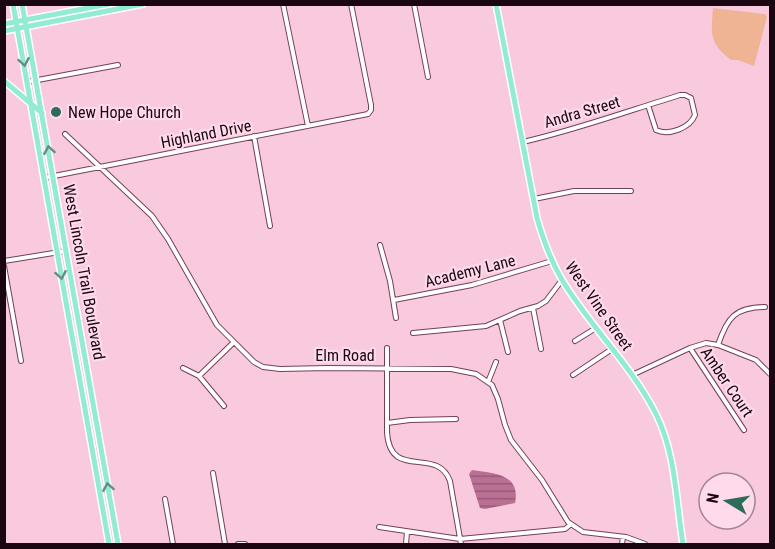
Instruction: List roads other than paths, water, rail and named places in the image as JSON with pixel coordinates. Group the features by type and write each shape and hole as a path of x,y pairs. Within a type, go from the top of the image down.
{"main road":[{"name":"West Lincoln Trail Boulevard","path":"14,4 109,544"},
{"name":"West Lincoln Trail Boulevard","path":"22,4 118,544"},
{"path":"4,31 17,25 109,4"},
{"path":"25,23 143,4"},
{"name":"West Vine Street","path":"496,4 542,234 562,280 632,375 656,413 668,444 683,544"},
{"path":"4,24 17,25"},
{"path":"4,81 42,113"}],"street":[{"path":"284,4 308,126"},
{"name":"Highland Drive","path":"44,178 368,114 371,110 351,4"},
{"path":"414,4 428,77"},
{"path":"27,82 118,65"},
{"name":"Andra Street","path":"523,142 648,105 685,95 693,102 695,115 692,123 680,129 662,133 656,130 648,105"},
{"name":"Elm Road","path":"65,134 142,204 152,216 168,239 210,315 233,343 254,362 269,369 462,370 476,374 488,382"},
{"path":"254,136 270,226"},
{"path":"534,199 574,191 631,191"},
{"path":"380,245 394,300 396,318"},
{"path":"4,261 66,250"},
{"name":"Academy Lane","path":"394,300 472,285 552,261"},
{"path":"4,266 21,362"},
{"path":"413,333 486,326 546,301 562,280"},
{"path":"718,345 727,323 734,314 747,309 765,307"},
{"path":"533,308 541,349"},
{"path":"500,320 508,352"},
{"path":"574,341 596,328"},
{"path":"199,376 233,343"},
{"path":"632,375 706,343 718,345 756,360 771,374"},
{"path":"387,348 389,445 395,456 406,461 434,464 447,474 460,542"},
{"name":"Amber Court","path":"690,348 744,430"},
{"path":"573,375 612,349"},
{"path":"496,362 488,382 497,395 506,430 514,446 542,480 564,518 570,525 589,534 632,538 645,544"},
{"path":"183,368 199,376 224,406"},
{"path":"387,423 456,419"},
{"path":"213,473 225,544"},
{"path":"165,499 173,544"},
{"path":"380,527 460,542 565,529 570,525"},
{"path":"406,531 406,544"},
{"path":"622,544 623,537"}],"place":[{"name":"New Hope Church","path":"56,112"}]}
